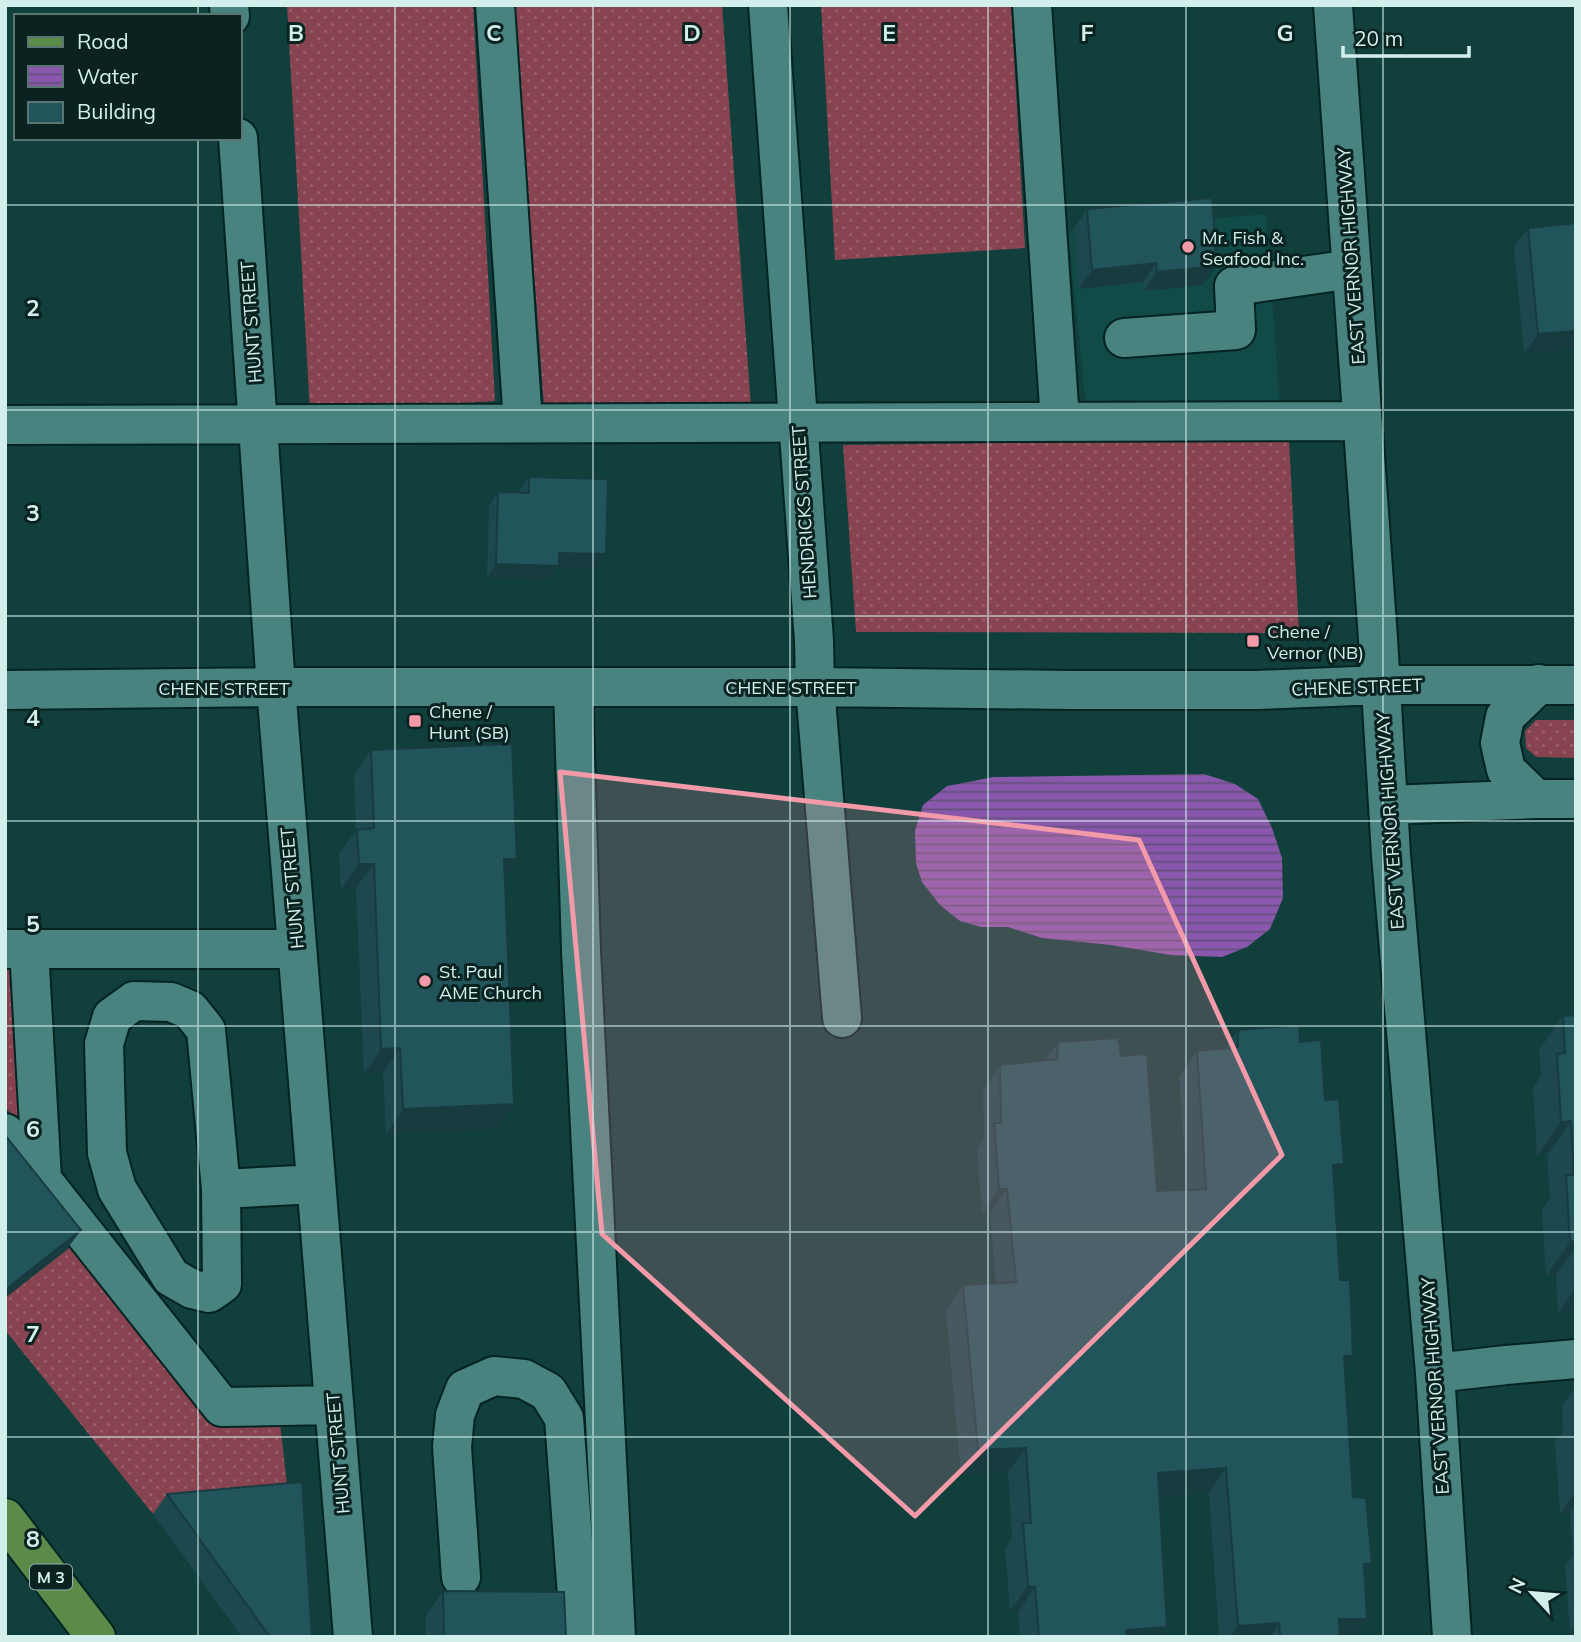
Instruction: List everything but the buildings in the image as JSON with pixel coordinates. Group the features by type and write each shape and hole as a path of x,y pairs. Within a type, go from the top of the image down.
{"main road":[{"name":"M 3","path":"5,1518 96,1637"}],"street":[{"path":"495,5 523,424"},
{"name":"HENDRICKS STREET","path":"768,5 814,641 815,687 842,1018"},
{"path":"1032,5 1060,421"},
{"name":"EAST VERNOR HIGHWAY","path":"1333,5 1388,805 1435,1373 1452,1637"},
{"name":"HUNT STREET","path":"239,140 276,687 353,1637"},
{"path":"1124,338 1236,330 1234,286 1352,269"},
{"path":"5,425 1363,421"},
{"name":"CHENE STREET","path":"5,690 815,687 1256,690 1381,685 1557,685"},
{"path":"1536,799 1506,770 1500,743 1504,717 1557,685"},
{"path":"573,688 581,951 616,1637"},
{"path":"1388,805 1576,799"},
{"path":"42,1179 17,949 297,949"},
{"path":"134,1001 171,1002 190,1010 206,1030 221,1189 222,1284 209,1293 192,1289 171,1276 117,1189 107,1153 104,1044 112,1017 134,1001"},
{"path":"5,1133 222,1407 334,1405"},
{"path":"221,1189 316,1184"},
{"path":"1435,1373 1576,1359"},
{"path":"461,1577 452,1447 455,1415 465,1389 494,1376 524,1379 548,1392 564,1418 580,1637"}],"highlighted area":[{"path":"560,772 1139,840 1282,1155 915,1516 602,1234"}],"shaded area":[{"path":"287,5 473,5 495,401 310,412"},
{"path":"514,5 722,5 751,408 544,406"},
{"path":"821,5 1011,5 1025,248 835,260"},
{"path":"1266,214 1280,407 1086,406 1068,231"},
{"path":"1289,439 1299,633 856,632 843,445"},
{"path":"1536,720 1576,720 1576,758 1536,757 1526,748 1525,731"},
{"path":"5,967 12,967 19,1123 5,1107"},
{"path":"86,1235 222,1406 278,1406 289,1502 153,1514 5,1330 5,1298"}],"water":[{"path":"1204,774 1235,784 1258,799 1282,858 1283,898 1270,929 1247,947 1222,957 1171,955 1042,938 1008,927 981,927 960,921 940,905 922,882 916,863 915,831 923,805 947,786 994,777"}],"place":[{"name":"Mr. Fish & Seafood Inc.","path":"1188,247"},
{"name":"Chene / Vernor (NB)","path":"1253,641"},
{"name":"Chene / Hunt (SB)","path":"415,721"},
{"name":"St. Paul AME Church","path":"425,981"}]}
